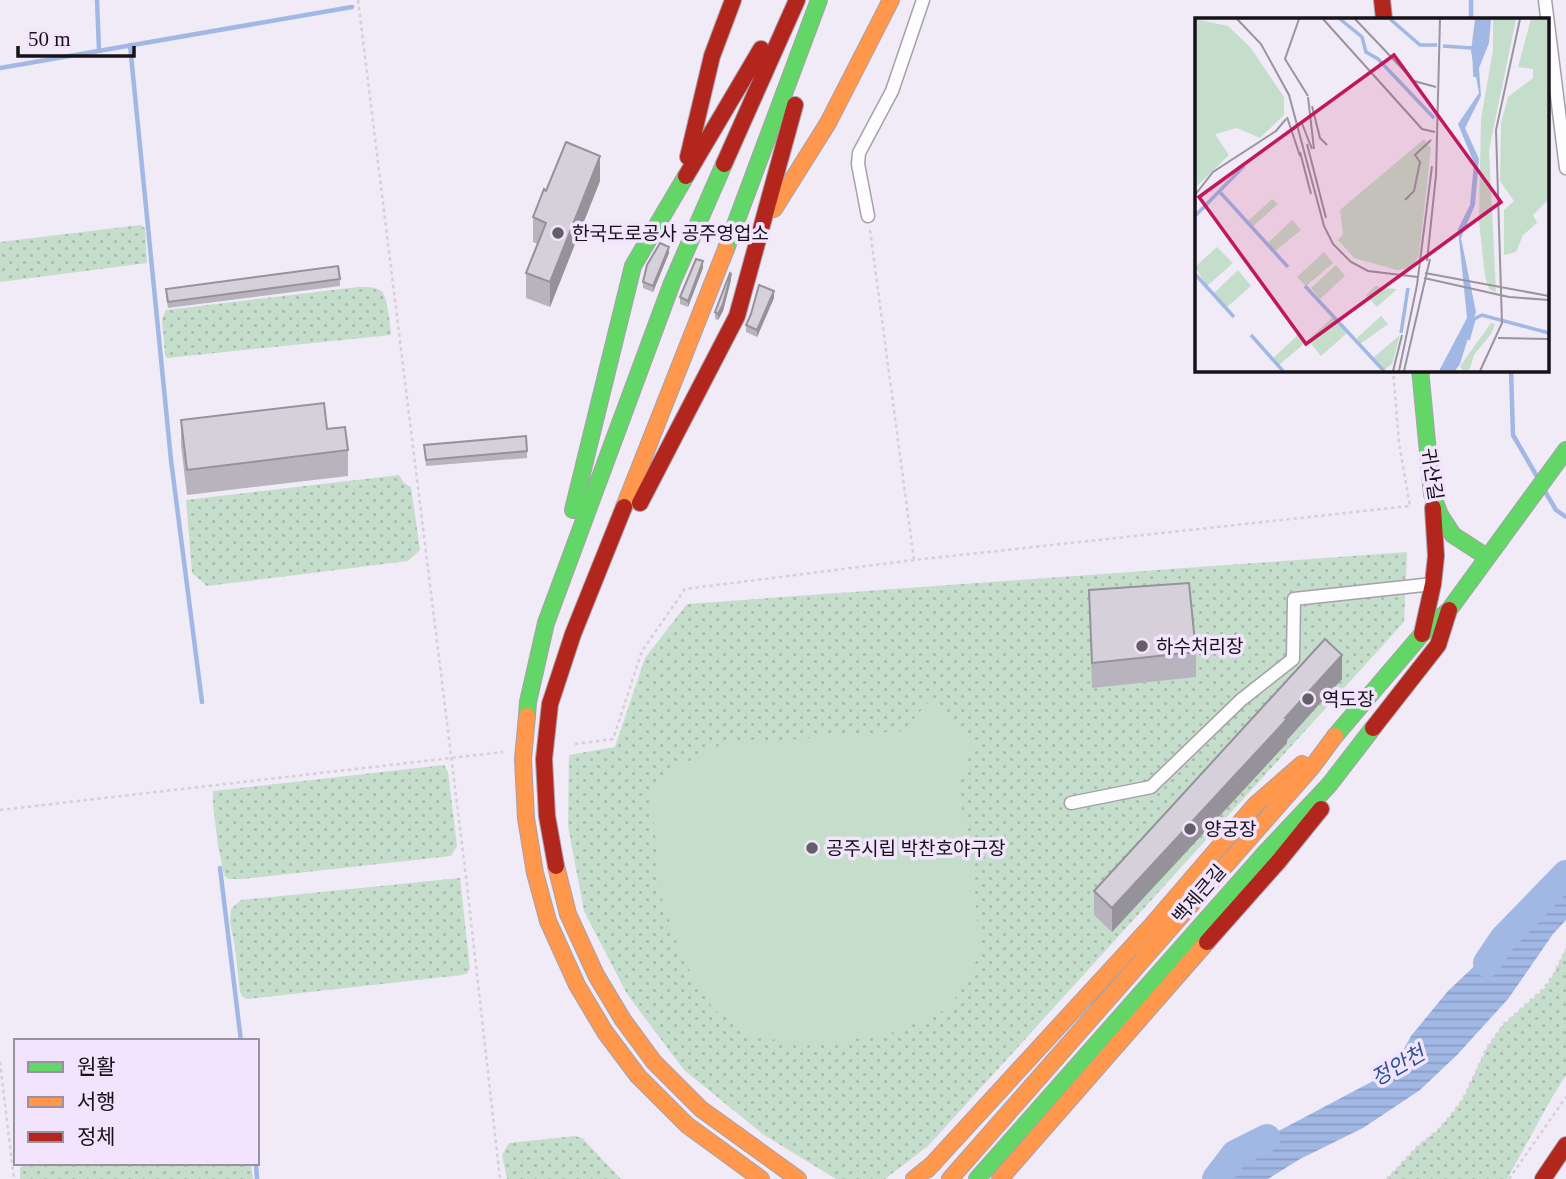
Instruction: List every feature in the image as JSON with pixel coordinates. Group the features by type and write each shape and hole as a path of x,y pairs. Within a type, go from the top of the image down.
{"main road":[{"path":"682,184 712,56 733,0"},
{"path":"761,1179 687,1125 638,1076 605,1032 577,985 548,921 535,873 528,832 523,759 528,702 545,623 633,266 789,0"},
{"path":"545,623 672,283 797,0"},
{"path":"573,634 737,316 822,0"},
{"path":"798,1179 701,1109 654,1062 623,1020 596,975 568,914 556,869 547,816 544,759 550,704 573,634 707,299 822,0"},
{"path":"760,231 828,123 891,0"},
{"path":"1382,0 1384,18"},
{"name":"귀산길","path":"1420,371 1432,494 1453,535 1487,557"},
{"name":"백제큰길","path":"950,1179 1312,766 1422,634 1449,610 1566,450"},
{"path":"1422,634 1433,584 1435,531 1432,494"},
{"name":"백제큰길","path":"976,1179 1265,853 1329,785 1438,645 1449,610"},
{"path":"916,1179 934,1163 1151,926 1255,806 1343,726"},
{"path":"1000,1179 1278,862 1335,790 1365,738"},
{"path":"1543,1179 1566,1145"},
{"path":"927,1179 934,1163"}],"street":[{"path":"868,216 858,164 859,153 892,91 923,0"},
{"path":"1545,0 1547,18"},
{"path":"1548,24 1566,168"},
{"path":"1071,803 1151,787 1241,700 1293,659 1294,599 1433,584"}],"path":[{"path":"358,0 466,877 500,1179"},
{"path":"868,216 914,560"},
{"path":"575,744 613,739 642,651 685,589 914,560 1410,506 1399,443 1393,371"},
{"path":"0,810 503,752"},
{"path":"1387,1179 1452,1114 1463,1099 1487,1048 1503,1025 1544,989 1566,949"},
{"path":"0,1062 14,1179"},
{"path":"1509,1179 1566,1097"}],"green space":[{"path":"140,225 145,228 147,263 0,282 0,242"},
{"path":"358,287 381,291 388,311 391,335 167,358 165,355 162,319 166,310"},
{"path":"399,475 404,483 411,487 420,550 408,561 207,586 192,573 186,500"},
{"path":"1407,552 1404,622 928,1146 885,1179 836,1179 764,1135 684,1070 627,994 584,911 568,826 569,755 615,747 645,658 687,604"},
{"name":"공주시립 박찬호야구장","path":"928,702 975,741 958,781 980,954 950,1008 896,1032 825,1044 757,1038 714,1010 682,957 662,899 651,796 667,773 720,745 904,731"},
{"path":"444,765 448,772 457,846 451,856 242,879 228,879 224,875 213,791"},
{"path":"460,878 470,969 467,973 247,999 242,996 230,922 231,909 241,900"},
{"path":"1566,949 1566,1075 1507,1179 1387,1179 1452,1114 1463,1099 1487,1048 1503,1025 1544,989"},
{"path":"575,1136 582,1138 621,1179 507,1179 502,1155 509,1143"},
{"path":"24,1165 251,1165 253,1179 20,1179 20,1168"}],"water":[{"path":"1566,874 1566,920 1553,934 1508,999 1457,1055 1420,1090 1363,1128 1300,1159 1268,1179 1216,1179 1235,1154 1392,1071 1411,1036 1448,991"}],"building":[{"path":"566,142 600,156 550,282 526,273 546,223 533,217"},
{"path":"660,243 669,247 653,286 643,282 647,265"},
{"path":"696,259 703,261 688,301 680,297"},
{"path":"338,266 340,279 168,302 166,289"},
{"path":"730,273 723,304 718,314 715,312"},
{"path":"759,285 774,291 757,330 746,325"},
{"path":"324,403 327,429 345,427 348,450 187,470 181,420"},
{"path":"526,436 527,451 426,460 424,445"},
{"name":"하수처리장","path":"1189,583 1196,652 1092,663 1089,590"},
{"path":"1325,639 1342,655 1285,718 1287,719 1112,908 1094,891"}],"waterway":[{"path":"97,0 99,51"},
{"path":"1471,0 1471,18"},
{"path":"0,68 352,7"},
{"path":"130,45 171,460 202,702"},
{"path":"1511,371 1513,435 1539,480"},
{"path":"1543,488 1556,510 1566,517"},
{"path":"220,868 241,1039"},
{"name":"정안천","path":"1487,963 1503,939 1566,874"},
{"name":"정안천","path":"1216,1179 1235,1154 1267,1138"},
{"path":"256,1165 257,1179"}],"traffic: fast":[{"path":"726,249 819,0"},
{"path":"527,716 546,623 672,283 724,164"},
{"path":"573,510 633,266 686,176"},
{"path":"1420,371 1432,494 1440,515 1453,535 1487,557"},
{"path":"1335,736 1422,634 1449,610 1566,450"},
{"path":"977,1179 1265,853 1329,785 1373,728"}],"traffic: slow":[{"path":"774,209 828,123 891,0"},
{"path":"624,507 726,249"},
{"path":"527,716 523,759 526,818 535,873 548,921 577,985 605,1032 638,1076 687,1125 761,1179"},
{"path":"950,1179 1312,767 1335,736"},
{"path":"927,1170 1151,926 1255,805 1302,764"},
{"path":"556,866 568,914 596,975 623,1020 654,1062 701,1109 798,1179"},
{"path":"1000,1179 1207,942"},
{"path":"914,1179 934,1163"}],"traffic: jam":[{"path":"688,157 712,56 733,0"},
{"path":"724,164 797,0"},
{"path":"1382,0 1384,18"},
{"path":"686,176 761,49"},
{"path":"640,503 737,316 795,105"},
{"path":"556,866 547,816 544,759 550,704 573,634 624,507"},
{"path":"1422,634 1436,556 1433,508"},
{"path":"1373,728 1438,645 1449,610"},
{"path":"1207,942 1321,809"},
{"path":"1543,1179 1566,1145"}],"place":[{"name":"한국도로공사 공주영업소","path":"558,233"},
{"name":"하수처리장","path":"1142,646"},
{"name":"역도장","path":"1308,699"},
{"name":"양궁장","path":"1190,829"},
{"name":"공주시립 박찬호야구장","path":"812,848"}]}
